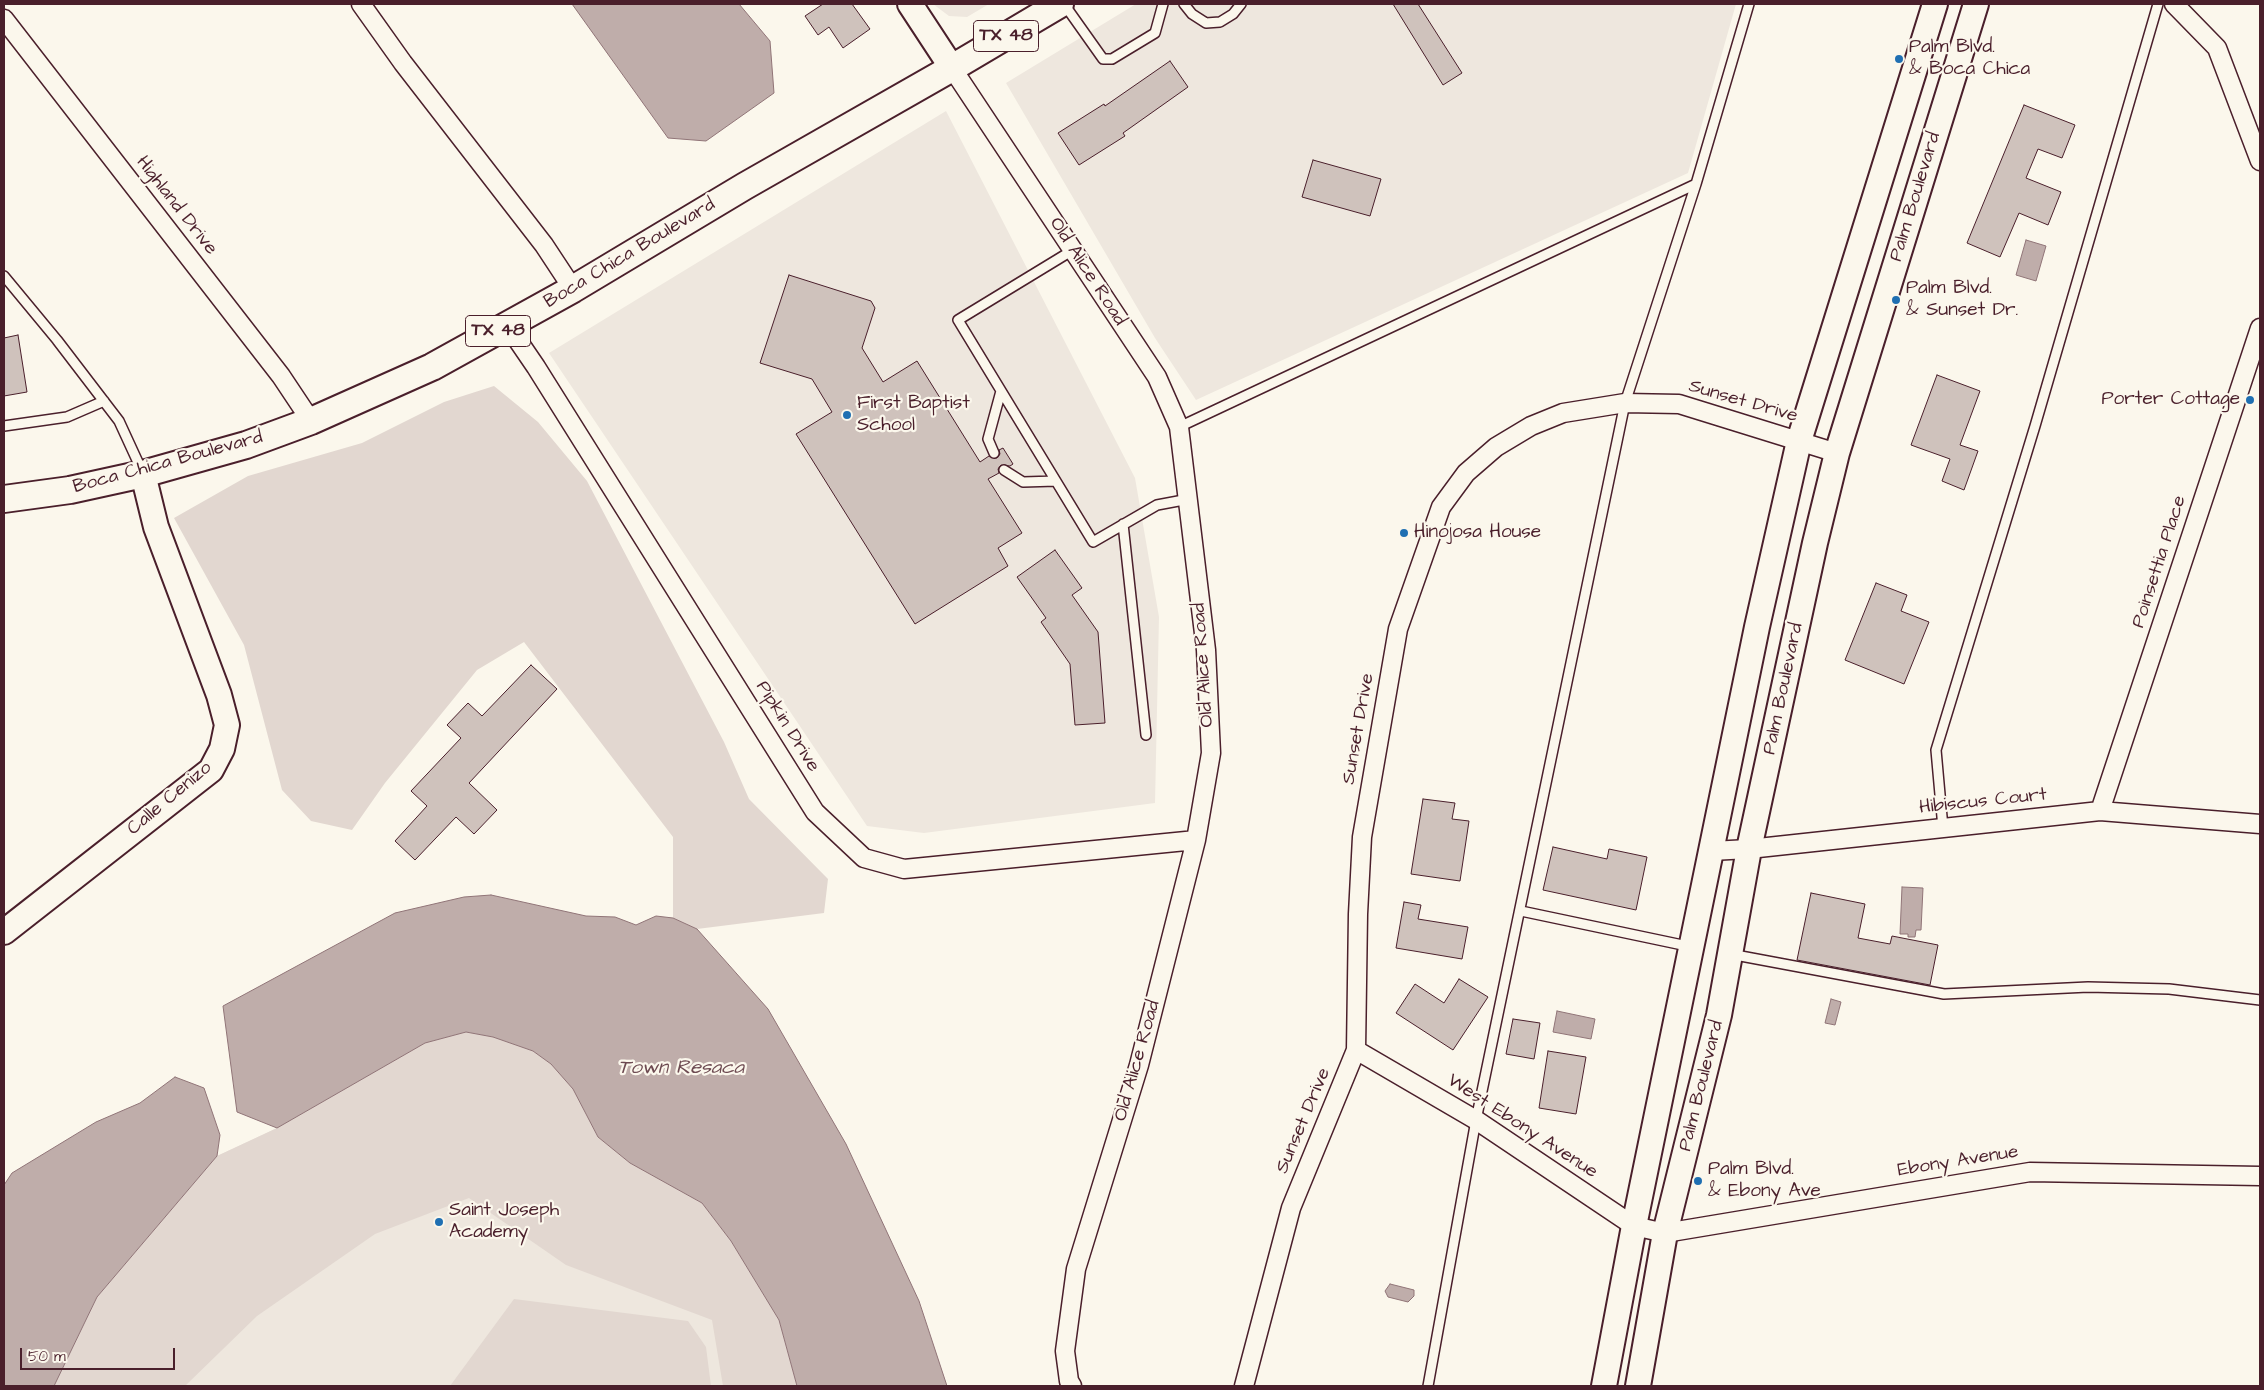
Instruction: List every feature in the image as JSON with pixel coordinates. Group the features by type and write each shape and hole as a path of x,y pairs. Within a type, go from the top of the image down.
{"main road":[{"name":"Old Alice Road","path":"910,4 952,68"},
{"name":"Boca Chica Boulevard","path":"4,499 70,490 143,474 246,445 311,421 432,367 508,326 745,186 1062,4"},
{"name":"Palm Boulevard","path":"1604,1386 1634,1226 1757,627 1799,441 1935,4"},
{"name":"Palm Boulevard","path":"1638,1386 1666,1233 1719,1016 1749,849 1813,553 1837,453 1976,4"},
{"name":"Calle Cenizo","path":"4,932 211,770 222,749 227,725 219,695 156,527 143,474"}],"street":[{"path":"361,4 403,63 544,245 573,288"},
{"path":"2174,4 2217,48 2260,161"},
{"name":"Highland Drive","path":"4,19 281,376 311,421"},
{"name":"Old Alice Road","path":"952,68 1157,377 1179,427 1206,650 1211,753 1196,840 1139,1065 1076,1269 1065,1351 1069,1380 1072,1386"},
{"name":"Pipkin Drive","path":"508,326 536,367 815,812 864,858 904,869 1196,840"},
{"name":"Poinsettia Place","path":"2100,810 2260,328"},
{"name":"Sunset Drive","path":"1244,1386 1291,1208 1356,1050 1358,914 1362,838 1398,629 1441,507 1466,473 1496,447 1531,426 1563,413 1625,403 1679,404 1837,453"},
{"name":"Hibiscus Court","path":"1712,850 1749,849 2100,810 2260,824"},
{"name":"West Ebony Avenue","path":"1356,1050 1476,1120 1634,1226 1666,1233"},
{"name":"Ebony Avenue","path":"1666,1233 2030,1172 2260,1176"}],"lane":[{"path":"1062,4 1102,58 1112,59 1155,33 1163,4"},
{"path":"1184,4 1192,14 1206,23 1220,22 1233,14 1241,4"},
{"path":"1428,1386 1476,1120 1625,403 1696,184 1749,4"},
{"path":"1943,828 1936,750 2035,426 2158,4"},
{"path":"1179,427 1696,184"},
{"path":"1073,250 958,320 1093,542 1157,505 1189,499"},
{"path":"4,276 119,421 143,474"},
{"path":"994,453 988,439 1001,391"},
{"path":"4,426 67,417 104,401"},
{"path":"1004,470 1024,482 1056,481"},
{"path":"1123,524 1146,735"},
{"path":"1520,912 1692,947"},
{"path":"1730,954 1944,994 2088,987 2169,989 2260,1000"}],"shaded area":[{"path":"933,4 989,4 967,17 949,16"},
{"path":"1136,4 1736,4 1688,173 1196,400 1155,338 1006,83"},
{"name":"First Baptist School","path":"946,111 1135,478 1159,617 1155,803 924,833 867,826 549,353"},
{"path":"494,386 538,422 587,481 724,742 749,799 828,879 824,913 697,929 673,918 673,837 524,642 477,670 385,783 352,830 311,821 282,790 244,645 174,518 248,476 362,443 444,402"},
{"name":"Saint Joseph Academy","path":"466,1032 493,1037 533,1051 551,1064 573,1089 598,1137 630,1163 702,1203 731,1241 779,1320 797,1386 723,1386 712,1320 566,1265 469,1198 375,1234 257,1316 185,1386 54,1386 97,1297 217,1156 277,1128 425,1043"},
{"name":"Saint Joseph Academy","path":"425,1043 797,1386 54,1386 217,1156 277,1128"},
{"path":"514,1299 688,1321 706,1347 711,1386 450,1386"}],"water":[{"path":"572,4 739,4 770,41 774,93 706,141 668,138"},
{"path":"2026,240 2046,246 2036,281 2016,275"},
{"path":"1902,887 1923,888 1921,930 1916,930 1915,937 1908,937 1908,934 1900,934"},
{"name":"Town Resaca","path":"491,895 586,916 615,917 636,925 656,916 673,918 697,929 768,1009 846,1144 919,1301 947,1386 797,1386 779,1320 731,1241 702,1203 630,1163 598,1137 573,1089 551,1064 533,1051 493,1037 466,1032 425,1043 277,1128 237,1112 223,1006 395,913 464,897"},
{"path":"1831,999 1841,1002 1835,1025 1825,1023"},
{"path":"1557,1011 1595,1019 1591,1039 1553,1032"},
{"path":"175,1077 204,1088 220,1135 217,1156 97,1297 54,1386 4,1386 4,1185 12,1173 96,1122 140,1103"},
{"path":"1390,1284 1414,1290 1414,1296 1408,1302 1388,1297 1385,1291"}],"building":[{"path":"823,4 852,4 870,29 843,48 829,27 818,35 805,16"},
{"path":"1393,4 1418,4 1462,73 1443,85"},
{"path":"1170,61 1188,87 1123,133 1125,136 1079,165 1058,133 1104,104 1105,106"},
{"path":"2024,105 2075,125 2062,158 2038,149 2026,178 2061,192 2048,225 2019,213 2000,257 1967,243"},
{"path":"1313,160 1381,179 1370,216 1302,197"},
{"path":"789,275 871,301 875,308 862,348 883,382 917,361 980,462 989,456 997,458 1000,454 999,450 1003,448 1013,464 1010,466 1001,465 998,469 999,473 988,479 1022,533 998,548 1008,566 915,624 796,434 832,412 812,379 760,363"},
{"path":"18,335 27,392 4,396 4,338"},
{"path":"1937,375 1980,391 1960,445 1978,451 1964,490 1942,481 1950,459 1911,445"},
{"path":"1055,550 1082,588 1072,595 1098,632 1105,723 1075,725 1070,664 1041,622 1046,618 1017,577"},
{"path":"1876,583 1907,595 1901,611 1929,622 1904,684 1845,660"},
{"path":"531,665 557,689 469,783 497,810 474,834 456,817 415,860 395,841 427,806 411,791 461,738 447,725 468,703 482,716"},
{"path":"1423,799 1455,803 1452,819 1469,821 1460,881 1411,874"},
{"path":"1553,847 1607,859 1609,849 1647,857 1636,910 1543,890"},
{"path":"1811,893 1865,904 1858,938 1890,944 1892,936 1938,945 1930,985 1797,960"},
{"path":"1404,902 1421,905 1418,919 1468,927 1462,959 1396,948"},
{"path":"1459,979 1488,997 1453,1050 1396,1013 1415,984 1444,1003"},
{"path":"1513,1019 1540,1023 1534,1059 1506,1054"},
{"path":"1548,1051 1586,1057 1576,1114 1539,1108"}],"place":[{"name":"Palm Blvd. & Boca Chica","path":"1899,59"},
{"name":"Palm Blvd. & Sunset Dr.","path":"1896,300"},
{"name":"Porter Cottage","path":"2250,400"},
{"name":"First Baptist School","path":"847,415"},
{"name":"Hinojosa House","path":"1404,533"},
{"name":"Palm Blvd. & Ebony Ave","path":"1698,1181"},
{"name":"Saint Joseph Academy","path":"439,1222"}]}
